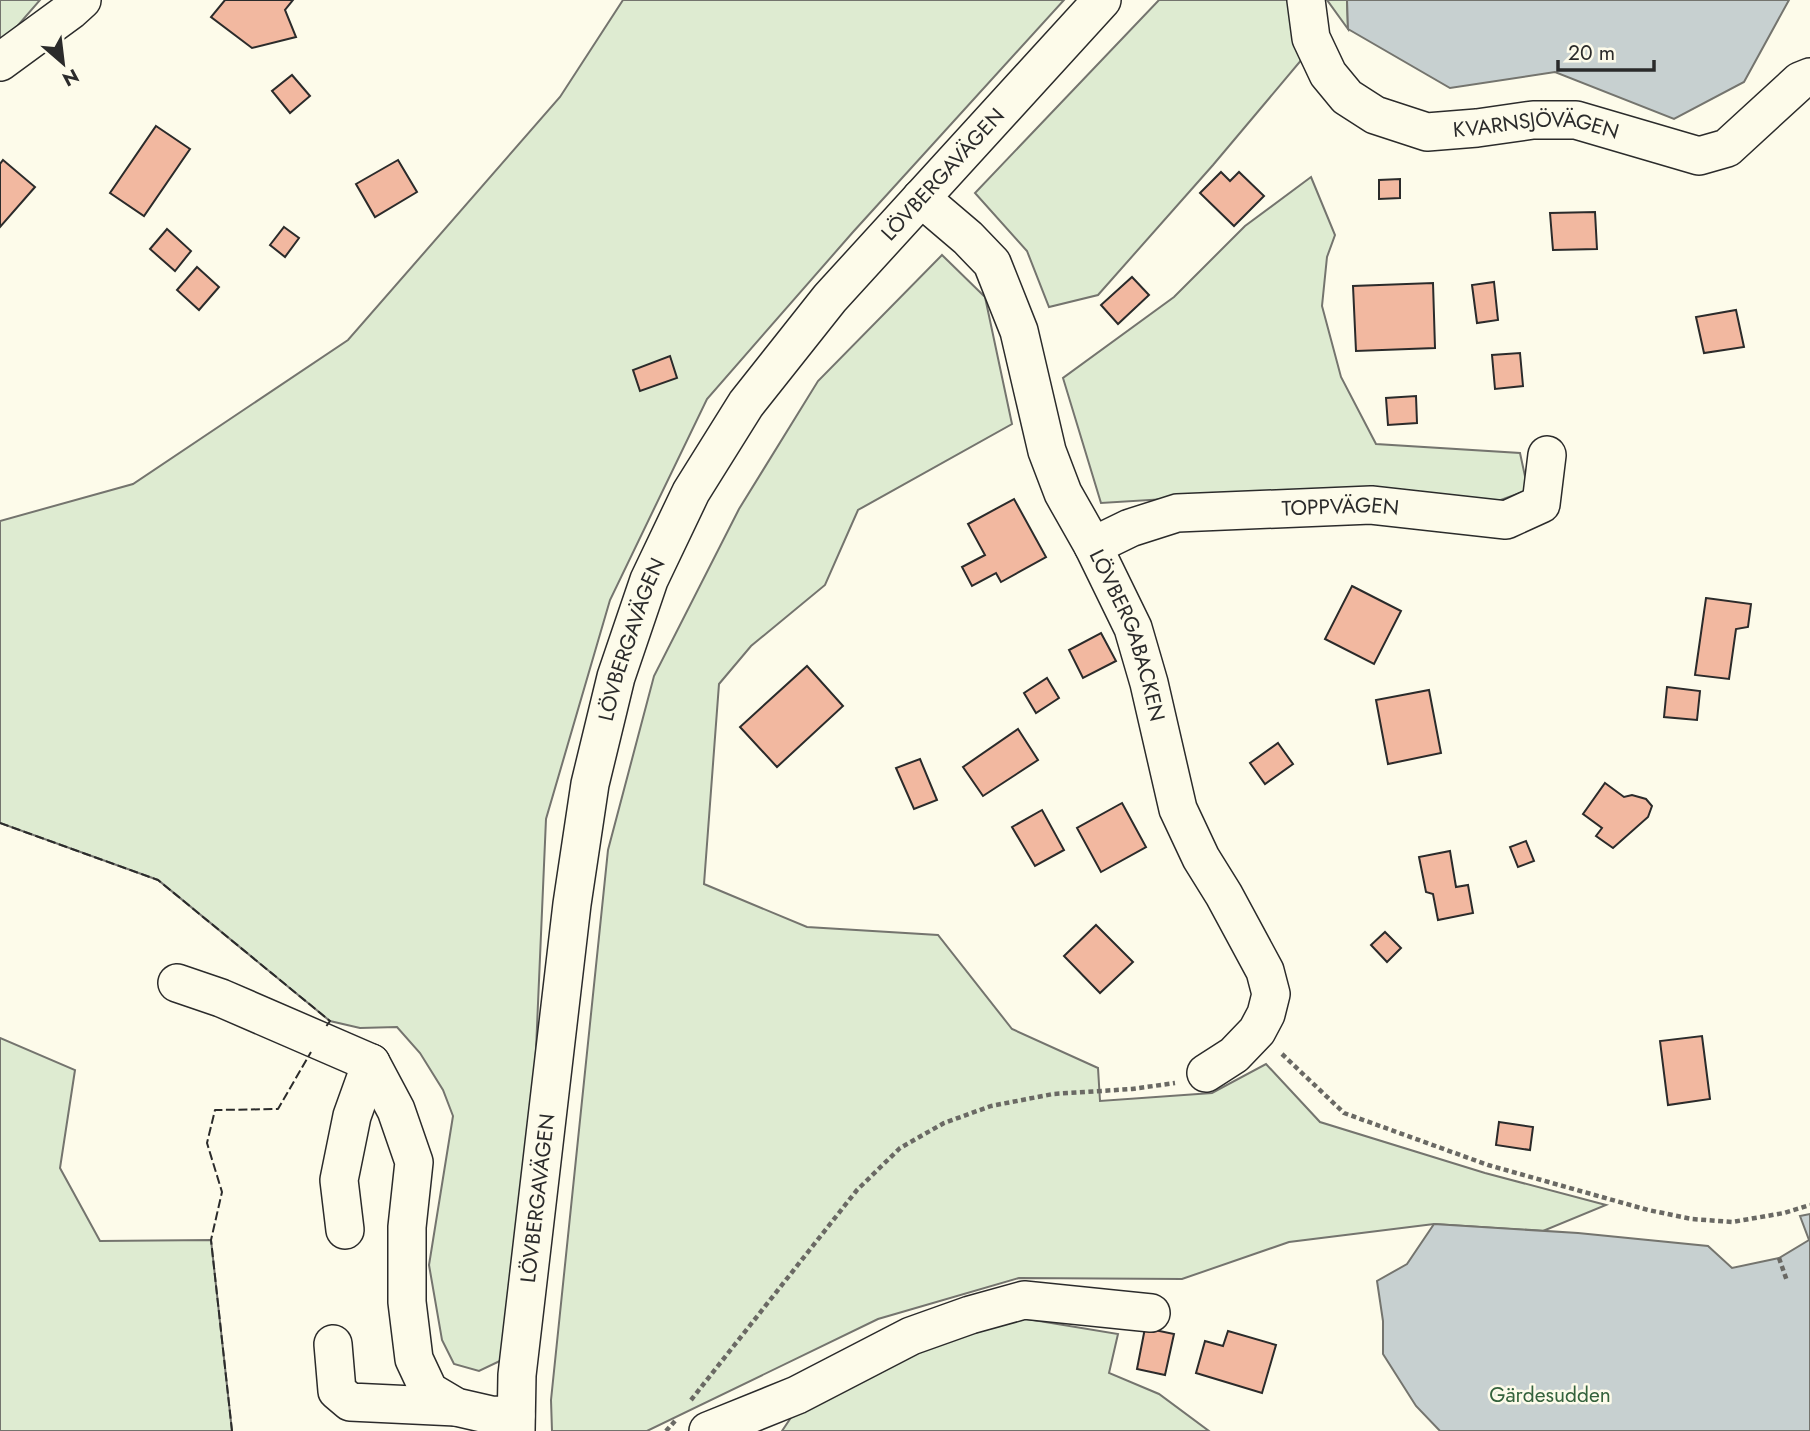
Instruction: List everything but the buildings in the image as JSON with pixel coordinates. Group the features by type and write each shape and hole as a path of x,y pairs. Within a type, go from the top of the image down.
{"street":[{"path":"0,62 82,0"},
{"name":"LÖVBERGAVÄGEN","path":"516,1423 517,1375 572,904 590,784 616,677 649,580 691,492 746,404 830,298 1102,0"},
{"name":"KVARNSJÖVÄGEN","path":"1306,0 1311,38 1328,74 1347,97 1375,115 1427,132 1533,120 1576,120 1699,156 1727,148 1800,81 1810,77"},
{"name":"LÖVBERGABACKEN","path":"921,198 968,238 992,263 1019,331 1047,451 1063,493 1093,546 1133,628 1149,683 1178,809 1201,858 1265,971 1270,994 1266,1014 1257,1031 1234,1055 1206,1073"},
{"name":"TOPPVÄGEN","path":"1093,546 1130,528 1177,513 1371,505 1506,520 1541,504 1547,455"},
{"path":"177,983 221,998 370,1063 396,1110 414,1161 407,1227 407,1301 414,1359 429,1391 456,1407"},
{"path":"345,1230 339,1180 352,1116 370,1063"},
{"path":"708,1431 797,1395 911,1336 1024,1300 1151,1313"},
{"path":"333,1344 337,1391 350,1402 456,1407 516,1423"}],"path":[{"path":"1257,1031 1344,1113 1488,1165 1648,1210 1692,1219 1732,1222 1784,1213 1810,1205"},
{"path":"666,1431 857,1190 900,1148 944,1123 991,1106 1054,1094 1171,1085 1206,1073"},
{"path":"1779,1258 1787,1281"}],"green space":[{"path":"0,0 40,0 0,43"},
{"path":"623,0 1064,0 853,232 707,399 610,600 546,819 533,1119 504,1359 479,1371 454,1364 442,1340 429,1265 453,1116 443,1090 420,1053 397,1027 360,1028 330,1021 158,880 0,823 0,521 133,484 348,340 560,97"},
{"path":"1159,0 1288,0 1303,58 1098,295 1049,307 1027,251 975,193"},
{"path":"1327,0 1347,0 1348,29"},
{"path":"1311,177 1335,235 1327,257 1322,306 1341,377 1376,444 1520,453 1528,490 1498,501 1215,496 1101,503 1063,378 1174,297 1245,226"},
{"path":"942,255 985,297 1012,424 858,510 825,585 751,646 719,684 704,884 807,927 938,935 1012,1029 1098,1068 1100,1101 1212,1093 1266,1064 1320,1122 1485,1173 1606,1205 1543,1231 1434,1224 1289,1242 1182,1279 1019,1278 878,1319 647,1431 552,1431 551,1400 608,850 654,676 739,509 818,381"},
{"path":"0,1038 75,1070 60,1168 100,1241 211,1240 232,1431 0,1431"},
{"path":"1021,1318 1118,1334 1109,1373 1159,1394 1209,1431 782,1431 796,1410 945,1338"}],"shaded area":[{"path":"1347,0 1789,0 1744,82 1674,119 1555,72 1450,88 1348,29"},
{"path":"1810,1214 1810,1431 1440,1431 1416,1406 1383,1354 1383,1321 1377,1281 1407,1264 1434,1224 1578,1233 1708,1246 1732,1268 1779,1258 1809,1240 1800,1216"}],"fence":[{"path":"0,823 158,880 330,1021 325,1028"},
{"path":"232,1431 211,1240 222,1192 207,1143 215,1110 278,1109 311,1052"}],"park label":[{"name":"Gärdesudden","path":"1550,1395"}]}
